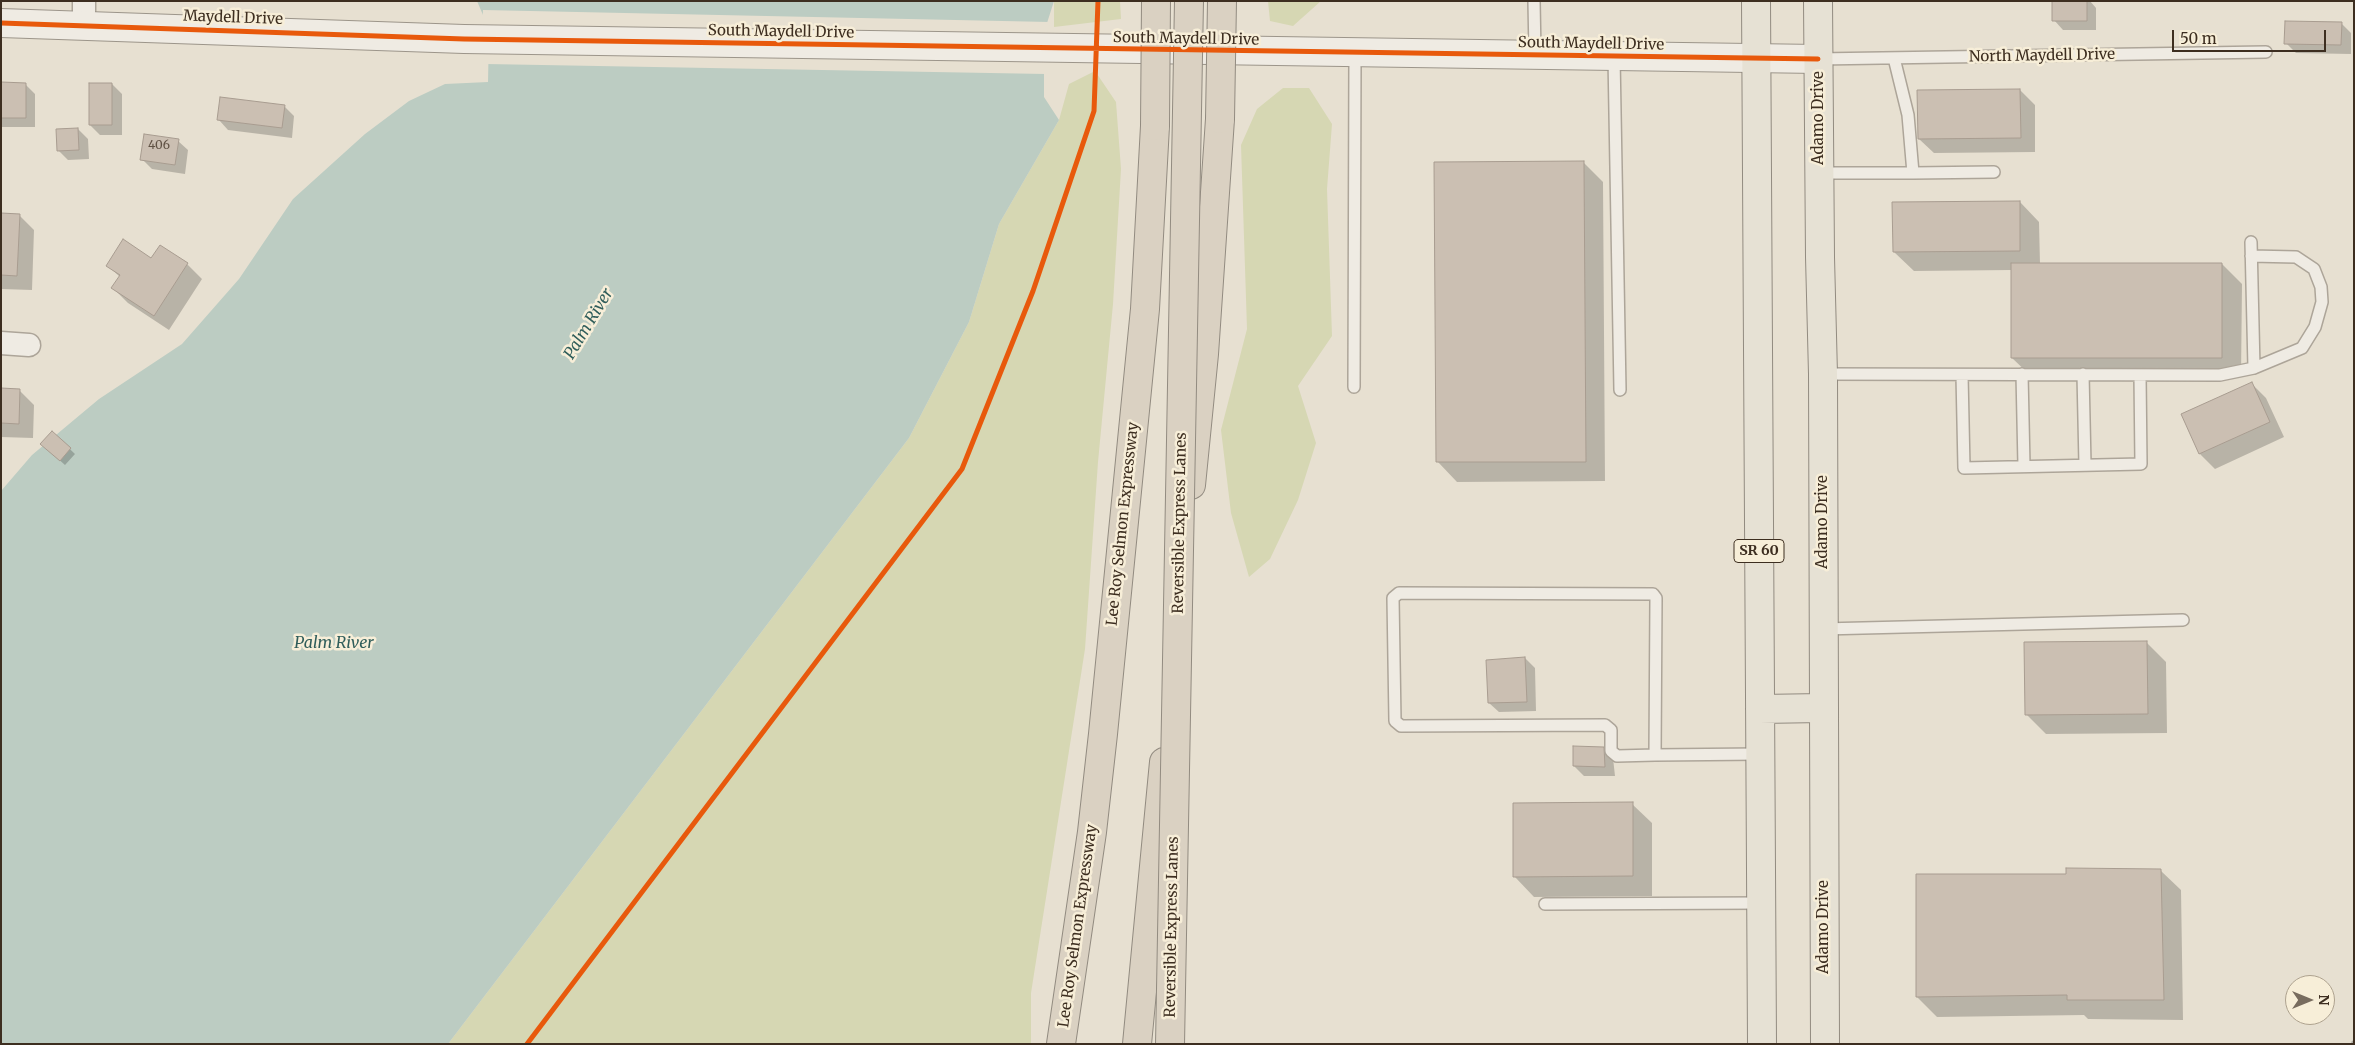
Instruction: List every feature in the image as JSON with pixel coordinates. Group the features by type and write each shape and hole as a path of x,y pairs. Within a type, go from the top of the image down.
{"highway":[{"name":"Lee Roy Selmon Expressway","path":"1062,1044 1092,832 1146,300 1155,126 1156,1"},
{"name":"Reversible Express Lanes","path":"1170,1044 1189,1"},
{"path":"1136,1044 1203,364 1220,119 1222,1"}],"main road":[{"name":"SR 60","path":"1756,1 1762,1044"},
{"name":"Adamo Drive","path":"1818,1 1823,374 1822,708 1825,1044"},
{"path":"1760,709 1822,708"}],"street":[{"name":"Maydell Drive","path":"1,23 84,13 464,40"},
{"name":"South Maydell Drive","path":"464,40 1818,59"},
{"path":"1,343 29,345"}],"lane":[{"path":"1534,1 1535,56"},
{"name":"North Maydell Drive","path":"1818,59 2266,52"},
{"path":"1354,388 1355,53"},
{"path":"1614,57 1620,390"},
{"path":"1894,58 1908,115 1913,172"},
{"path":"1819,173 1994,172"},
{"path":"2250,242 2254,368"},
{"path":"1823,374 2220,375 2254,368 2302,348 2315,327 2322,302 2321,287 2314,268 2296,257 2250,256"},
{"path":"2022,374 2024,466"},
{"path":"2083,374 2085,465"},
{"path":"1962,375 1964,468 2141,464 2140,375"},
{"path":"1655,755 1656,598 1653,594 1399,593 1393,598 1395,721 1401,726 1605,725 1611,730 1611,751 1613,754 1655,755 1760,754"},
{"path":"1823,629 2182,620"},
{"path":"1544,904 1761,903"},
{"path":"1144,962 1149,1044"}],"green space":[{"path":"1054,1 1120,1 1121,19 1054,27"},
{"path":"1268,1 1321,1 1293,26 1270,21"},
{"path":"1095,71 1116,102 1121,169 1113,304 1098,462 1085,649 1031,993 1031,1044 448,1044 909,438 969,322 999,224 1059,120 1069,84"},
{"path":"1283,88 1309,88 1332,124 1327,189 1332,336 1298,386 1316,443 1298,500 1270,559 1249,577 1231,513 1221,430 1247,329 1241,145 1257,109"}],"water":[{"name":"Palm River","path":"477,1 1054,1 1041,42 1044,42 1044,97 1059,120 999,224 969,322 909,438 448,1044 1,1044 1,491 32,455 99,399 182,344 239,279 293,199 365,134 409,101 445,84 488,82 489,33 483,32 483,15"}],"pier":[{"path":"483,10 1050,22 1045,40 1046,74 486,64 486,35 482,35"}],"building":[{"path":"2052,1 2087,1 2087,21 2052,21"},
{"path":"2285,21 2342,22 2341,45 2284,44"},
{"path":"1,82 26,83 26,118 1,118"},
{"path":"89,83 112,83 112,125 89,125"},
{"path":"2020,89 2021,138 1918,139 1917,90"},
{"path":"220,97 285,105 282,128 217,120"},
{"path":"78,128 79,150 57,151 56,129"},
{"path":"144,134 179,139 175,165 140,160"},
{"path":"1584,161 1586,462 1436,462 1434,162"},
{"path":"2020,201 2020,251 1893,252 1892,202"},
{"path":"1,213 20,214 17,276 1,275"},
{"path":"123,239 151,258 160,245 188,263 154,316 111,288 120,275 106,266"},
{"path":"2011,263 2222,263 2222,358 2011,358"},
{"path":"2252,382 2270,422 2199,454 2181,414"},
{"path":"1,388 20,389 19,424 1,423"},
{"path":"52,431 71,448 60,461 40,444"},
{"path":"2147,641 2148,714 2025,715 2024,642"},
{"path":"1525,657 1527,702 1488,703 1486,660"},
{"path":"1573,746 1604,747 1605,767 1573,766"},
{"path":"1633,802 1633,876 1513,877 1513,803"},
{"path":"2066,868 2161,869 2164,1000 2067,1000 2067,995 1916,997 1916,874 2066,874"}],"cycle path":[{"path":"527,1044 962,469 1033,291 1094,111 1098,1"},
{"path":"1,23 464,39 1818,59"}]}
